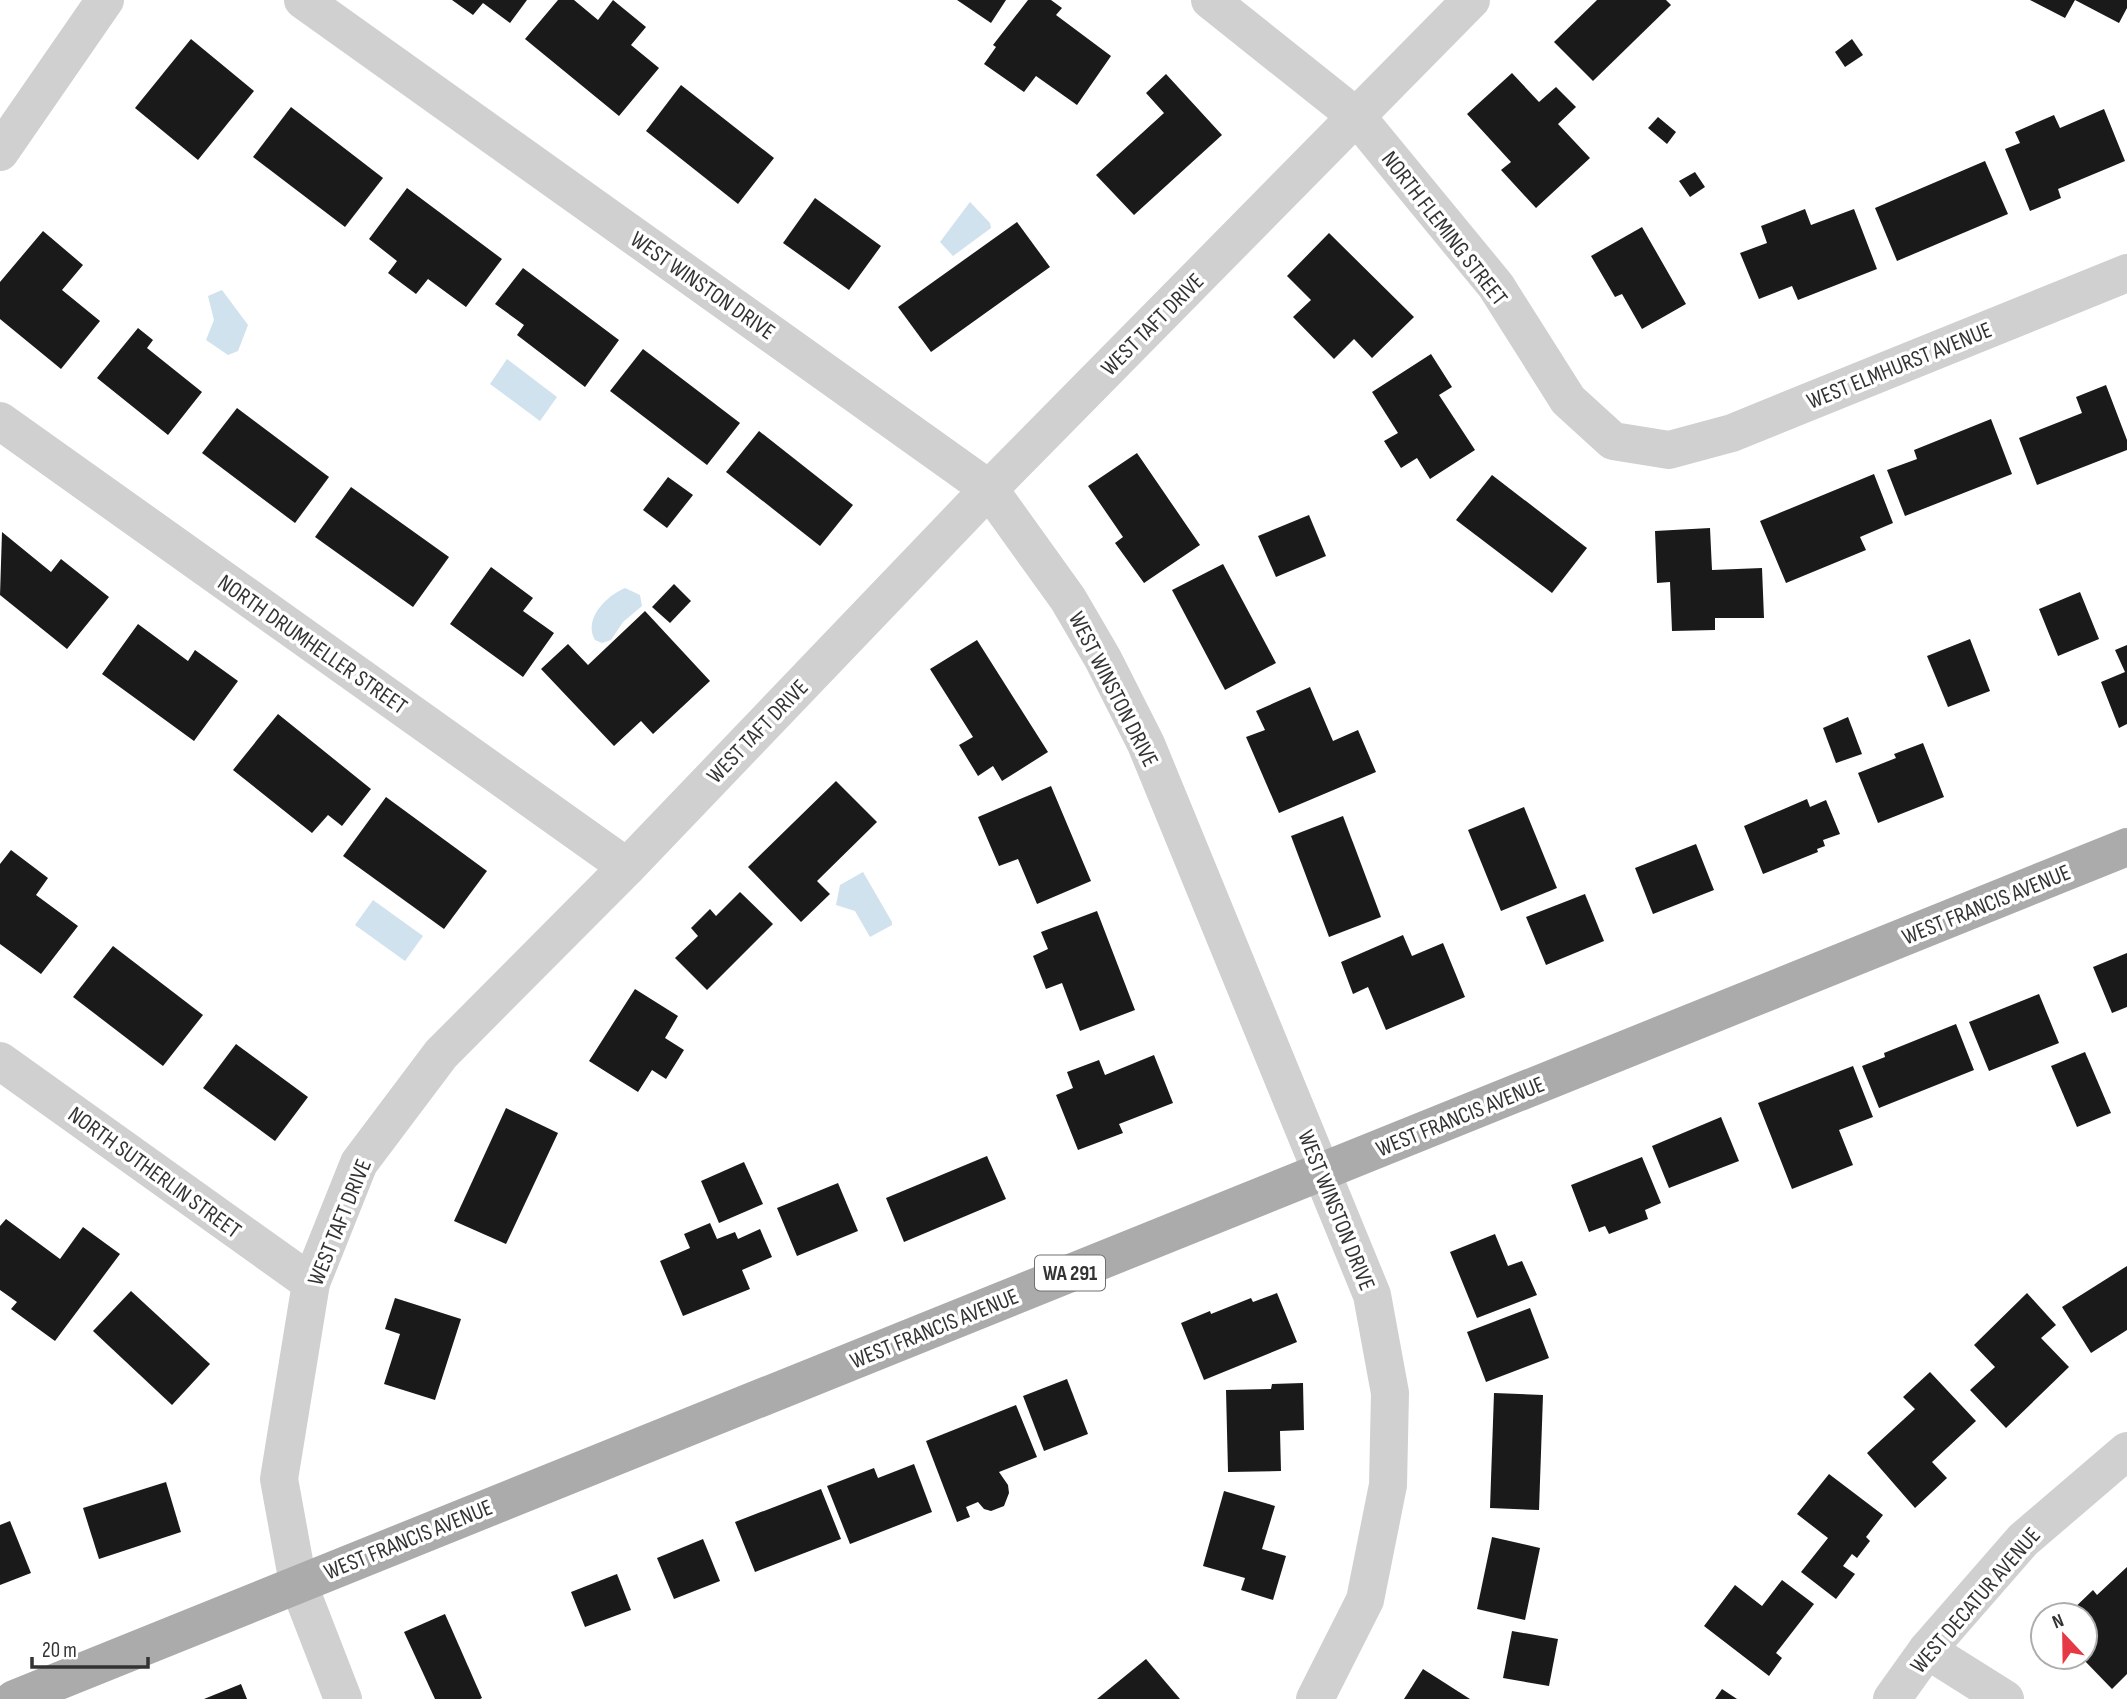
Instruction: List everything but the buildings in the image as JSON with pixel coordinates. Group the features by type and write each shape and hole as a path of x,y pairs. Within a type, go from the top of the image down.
{"main road":[{"name":"WEST FRANCIS AVENUE","path":"14,1699 2127,847"}],"street":[{"path":"0,152 105,0"},
{"name":"WEST WINSTON DRIVE","path":"303,0 989,489 1068,599 1103,659 1140,732 1372,1295 1390,1393 1388,1485 1365,1600 1315,1699"},
{"name":"NORTH FLEMING STREET","path":"1210,0 1357,117 1496,286 1568,400 1613,441 1669,450"},
{"name":"WEST TAFT DRIVE","path":"298,1583 279,1479 311,1283 359,1163 441,1054 627,867 989,489 1471,0"},
{"name":"WEST ELMHURST AVENUE","path":"1669,450 1732,433 2127,273"},
{"name":"NORTH DRUMHELLER STREET","path":"0,421 627,867"},
{"name":"NORTH SUTHERLIN STREET","path":"0,1060 311,1283"},
{"name":"WEST DECATUR AVENUE","path":"1892,1699 1927,1650 2023,1540 2127,1451"},
{"path":"298,1583 343,1699"},
{"path":"1927,1650 2005,1699"}],"water":[{"path":"970,202 990,223 991,228 953,256 940,242"},
{"path":"222,290 248,325 238,351 228,355 206,340 214,320 208,296"},
{"path":"507,359 557,397 540,421 490,384"},
{"path":"625,588 640,595 642,606 623,622 611,640 602,643 595,640 592,624 598,609"},
{"path":"863,872 892,922 892,925 870,937 855,911 836,905 840,885"},
{"path":"373,900 423,936 405,961 355,925"}]}
